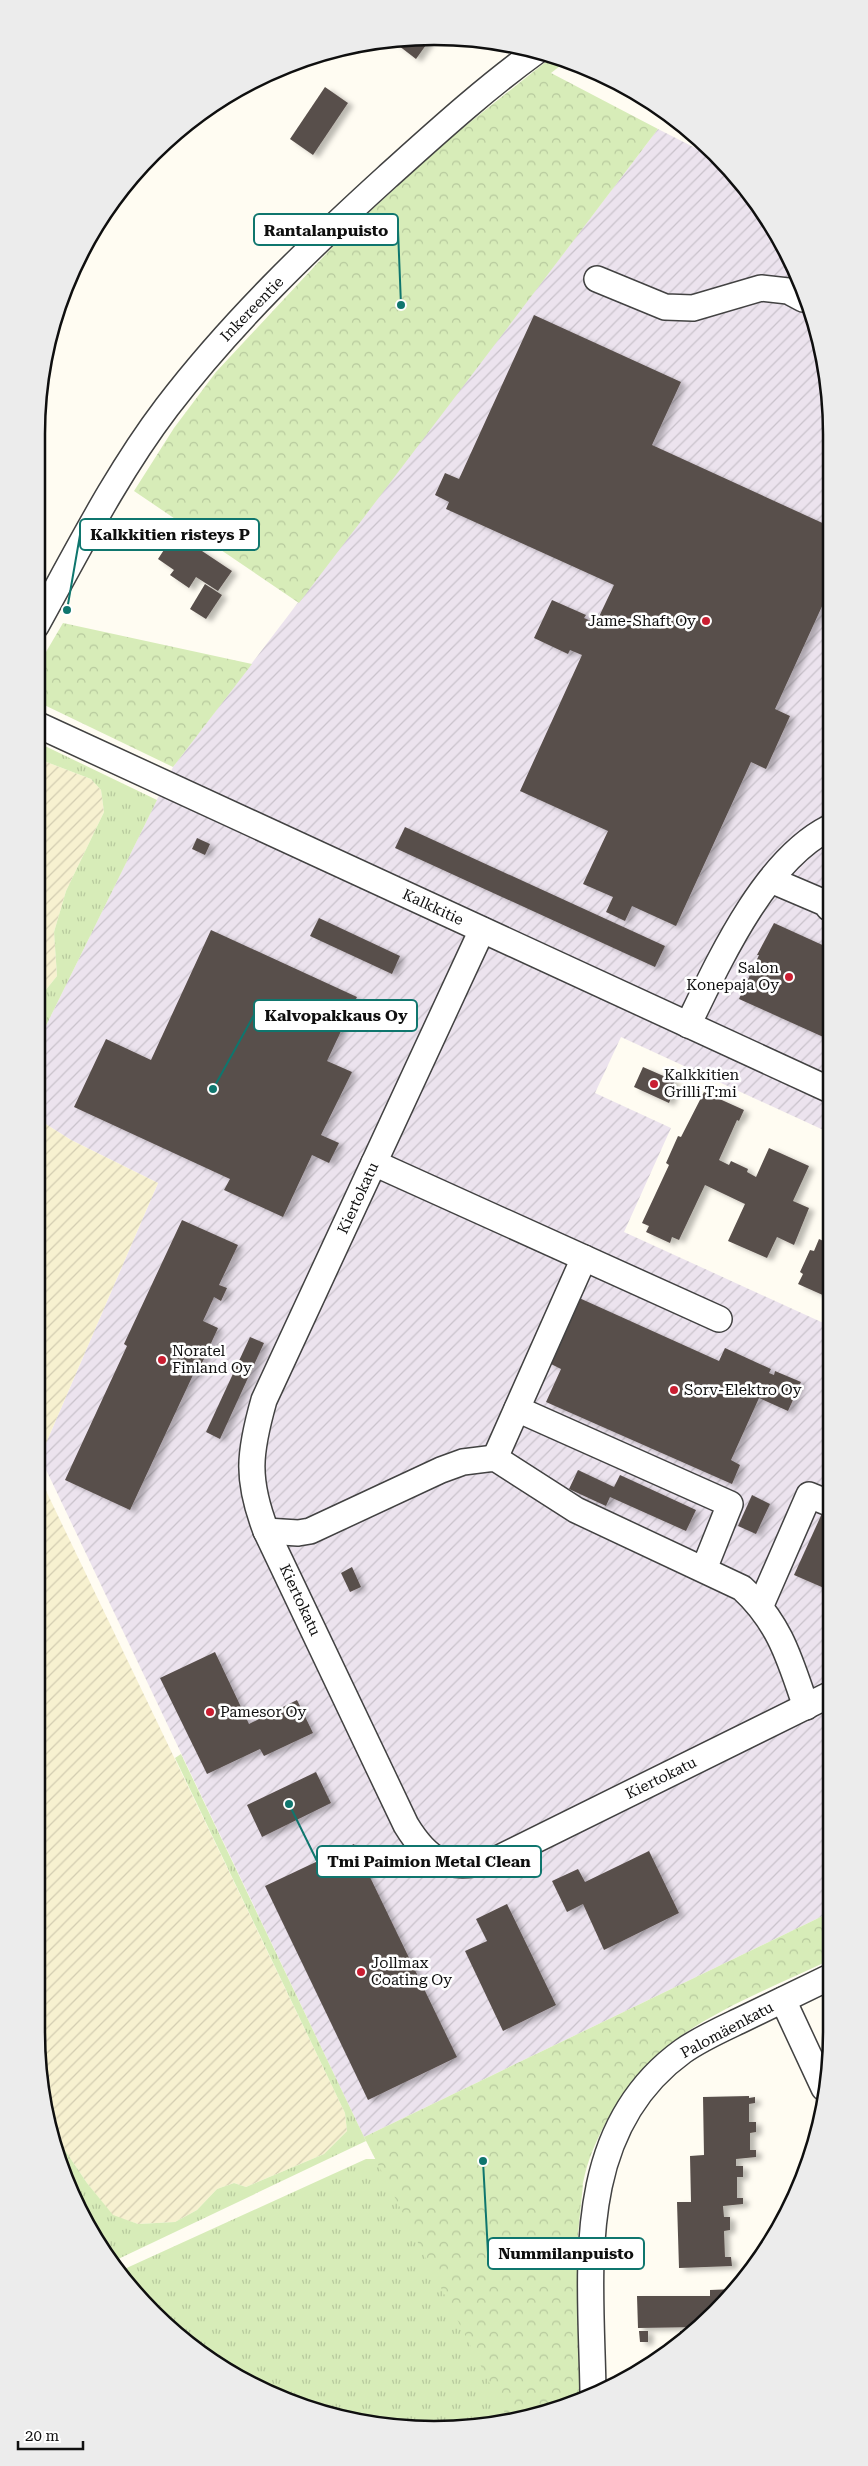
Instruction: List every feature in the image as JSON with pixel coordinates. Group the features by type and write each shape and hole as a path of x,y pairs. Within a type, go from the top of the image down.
{"street":[{"name":"Inkereentie","path":"45,610 123,472 167,407 220,343 326,232 452,118 530,57"},
{"path":"597,279 665,307 693,308 761,288 788,291 797,296"},
{"name":"Kalkkitie","path":"45,728 823,1087"},
{"path":"688,1024 719,961 762,890 794,853 823,831"},
{"path":"771,880 823,902"},
{"name":"Kiertokatu","path":"482,930 264,1400 257,1422 250,1466 253,1490 266,1530 406,1825 429,1855 443,1862 467,1866 492,1862 823,1698"},
{"path":"374,1163 719,1319"},
{"path":"496,1458 584,1258"},
{"path":"517,1408 730,1504 704,1568"},
{"path":"266,1530 298,1533 310,1530 441,1470 463,1462 496,1458 576,1510 643,1543 704,1568 742,1588 761,1605 784,1643 806,1707"},
{"path":"761,1605 809,1495 823,1501"},
{"name":"Palomäenkatu","path":"593,2387 592,2225 602,2169 613,2139 627,2110 657,2072 683,2051 823,1980"},
{"path":"783,2000 820,2080"}],"shaded area":[{"path":"658,129 698,150 743,197 783,262 810,333 820,383 823,434 823,1130 621,1037 595,1093 671,1128 624,1232 823,1323 823,1916 364,2137 45,1467 45,1445 158,1183 71,1140 45,1124 45,1028 173,767"},
{"path":"45,761 91,779 101,790 104,812 66,891 54,932 57,976 45,991"},
{"path":"45,1124 71,1140 158,1183 45,1445"},
{"path":"45,1489 345,2113 347,2131 324,2154 246,2187 234,2183 217,2189 197,2210 175,2222 138,2224 113,2216 87,2183 63,2147 58,2133 48,2083 46,2057"}],"green space":[{"path":"546,62 560,66 551,73 658,129 299,603 134,491 174,428 216,372 340,239 449,139"},
{"path":"63,623 252,664 173,767 45,705 45,654"},
{"path":"45,746 157,800 45,1028 45,991 57,976 54,932 66,891 104,812 101,790 91,779 45,761"},
{"path":"181,1754 366,2141 118,2259 85,2204 63,2147 87,2183 113,2215 138,2224 175,2222 197,2210 217,2189 234,2183 246,2187 324,2154 347,2131 345,2113 175,1758"},
{"path":"823,1916 823,1963 724,2010 684,2034 652,2059 639,2073 627,2088 606,2122 590,2157 580,2201 578,2228 580,2392 535,2408 506,2415 364,2137"},
{"path":"366,2159 386,2159 583,2185 578,2233 580,2392 535,2408 510,2414 459,2420 434,2421 383,2418 333,2408 262,2381 239,2369 197,2341 159,2307 125,2269"}],"building":[{"path":"426,45 416,59 400,47"},
{"path":"325,87 348,103 313,155 290,139"},
{"name":"Jame-Shaft Oy","path":"534,315 681,382 652,445 823,523 823,604 775,709 790,716 766,769 751,762 676,926 632,906 625,921 606,912 613,897 583,884 608,831 520,791 582,655 570,650 568,654 534,638 552,600 586,615 584,618 596,623 614,585 446,509 449,502 435,495 445,473 459,479"},
{"path":"175,533 232,571 218,591 196,577 189,588 170,575 174,570 158,559"},
{"path":"205,584 222,595 206,619 190,609"},
{"path":"405,827 665,946 655,967 395,848"},
{"path":"197,838 210,844 205,855 192,849"},
{"path":"319,918 400,956 392,974 310,936"},
{"name":"Salon Konepaja Oy","path":"774,923 823,945 823,1037 739,999 759,955 757,955"},
{"path":"211,930 357,997 327,1061 352,1072 321,1135 339,1143 329,1163 312,1155 283,1217 224,1190 230,1179 74,1107 106,1039 151,1060"},
{"name":"Kalkkitien Grilli T:mi","path":"643,1067 675,1081 670,1092 673,1093 669,1103 634,1087"},
{"path":"704,1092 744,1110 739,1121 737,1120 719,1160 729,1165 731,1161 748,1169 747,1172 756,1177 769,1148 809,1166 793,1201 809,1208 794,1245 777,1237 767,1258 728,1241 745,1204 705,1185 679,1240 672,1237 670,1243 646,1232 649,1226 642,1223 669,1165 666,1163 678,1136 681,1137"},
{"name":"Noratel Finland Oy","path":"182,1220 238,1245 219,1285 227,1288 221,1301 214,1297 203,1321 218,1328 196,1376 193,1375 130,1510 65,1480 127,1346 124,1344"},
{"path":"819,1239 823,1241 823,1295 798,1284 803,1274 800,1272 810,1250 814,1251"},
{"name":"Sorv-Elektro Oy","path":"577,1297 719,1361 725,1348 771,1369 769,1373 774,1375 775,1371 801,1382 788,1411 759,1398 731,1460 740,1465 732,1484 546,1402 561,1369 547,1362"},
{"path":"250,1337 264,1343 220,1439 206,1432"},
{"path":"578,1470 614,1487 620,1475 696,1510 686,1531 610,1497 606,1506 569,1489"},
{"path":"752,1495 770,1504 756,1534 738,1526"},
{"path":"823,1511 823,1588 794,1575"},
{"path":"352,1567 361,1587 350,1592 341,1573"},
{"name":"Pamesor Oy","path":"215,1652 249,1724 297,1700 313,1733 264,1756 260,1749 207,1774 160,1678"},
{"path":"316,1772 331,1803 262,1837 247,1805"},
{"name":"Jollmax Coating Oy","path":"354,1844 457,2057 368,2100 265,1886"},
{"path":"649,1851 679,1913 604,1950 583,1904 567,1912 552,1881 578,1869 585,1882"},
{"path":"507,1904 556,2005 503,2031 465,1951 487,1941 476,1919"},
{"path":"749,2096 749,2098 755,2097 755,2103 749,2104 749,2122 756,2122 756,2132 750,2133 750,2150 756,2150 756,2157 736,2159 736,2166 743,2166 743,2177 737,2177 737,2198 743,2198 743,2204 723,2206 724,2217 730,2217 730,2230 724,2231 725,2257 731,2257 732,2266 679,2268 677,2202 691,2202 690,2156 704,2155 703,2097"},
{"path":"725,2289 686,2327 638,2328 637,2296 710,2296 710,2290"},
{"path":"639,2331 648,2331 648,2342 640,2342"}],"place":[{"name":"Rantalanpuisto","path":"401,305"},
{"name":"Kalkkitien risteys P","path":"67,610"},
{"name":"Jame-Shaft Oy","path":"706,621"},
{"name":"Salon Konepaja Oy","path":"789,977"},
{"name":"Kalkkitien Grilli T:mi","path":"654,1084"},
{"name":"Kalvopakkaus Oy","path":"213,1089"},
{"name":"Noratel Finland Oy","path":"162,1360"},
{"name":"Sorv-Elektro Oy","path":"674,1390"},
{"name":"Pamesor Oy","path":"210,1712"},
{"name":"Tmi Paimion Metal Clean","path":"289,1804"},
{"name":"Jollmax Coating Oy","path":"361,1972"},
{"name":"Nummilanpuisto","path":"483,2161"}]}
